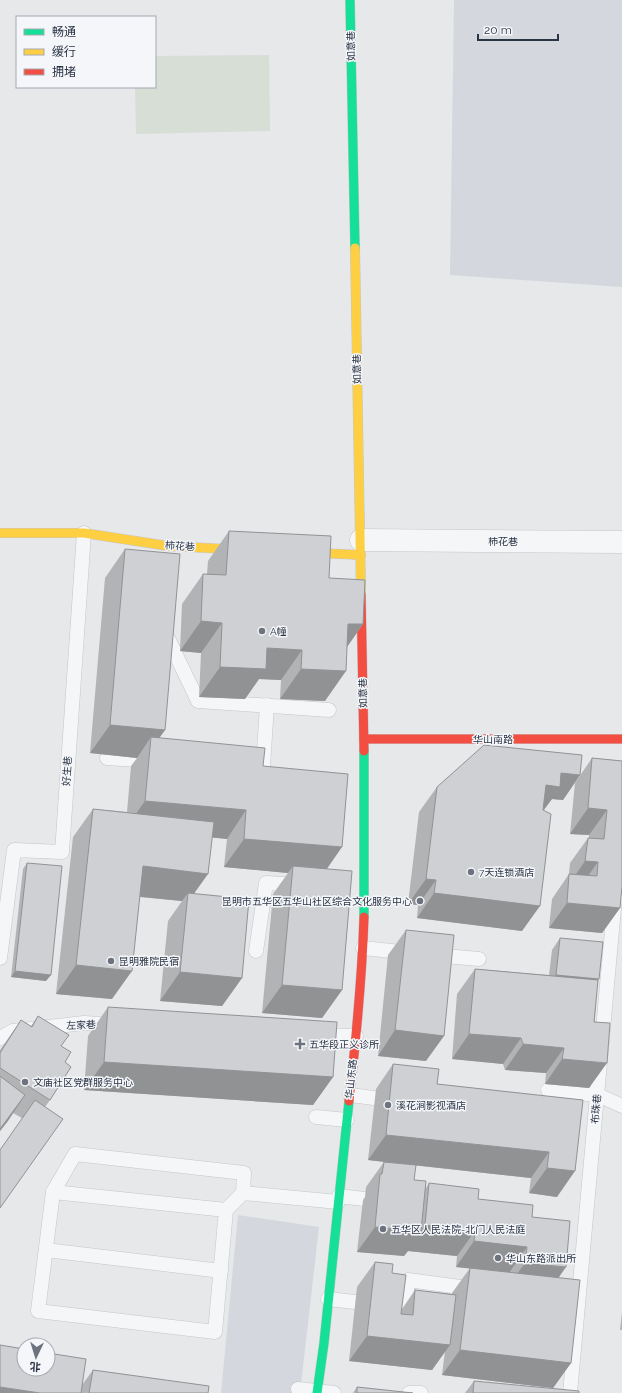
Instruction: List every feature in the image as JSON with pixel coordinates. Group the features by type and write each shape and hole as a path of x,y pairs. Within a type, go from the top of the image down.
{"street":[{"name":"如意巷","path":"350,0 364,739"},
{"name":"柿花巷","path":"0,533 84,533 168,546 253,550"},
{"name":"柿花巷","path":"292,552 361,548 622,542"},
{"name":"华山南路","path":"364,739 622,739"},
{"name":"华山东路","path":"317,1392 356,1036 365,890 364,739"}],"lane":[{"name":"好生巷","path":"0,958 14,850 62,852 84,533"},
{"path":"167,561 168,546"},
{"path":"161,652 164,613"},
{"path":"163,628 198,701 329,710"},
{"path":"247,769 266,771 267,705"},
{"path":"154,762 155,746"},
{"path":"107,758 169,763"},
{"name":"布珠巷","path":"570,1393 617,880"},
{"path":"256,951 266,883 311,886"},
{"path":"349,889 365,890"},
{"path":"362,948 479,959"},
{"name":"左家巷","path":"0,1038 13,1031 84,1023 130,1026"},
{"path":"301,1034 356,1036"},
{"path":"548,1090 598,1095 622,1106"},
{"path":"350,1095 374,1098"},
{"path":"316,1116 347,1120"},
{"path":"75,1154 244,1173 243,1193 226,1210 216,1332 38,1312 53,1192 75,1154"},
{"path":"53,1192 226,1210"},
{"path":"243,1193 339,1199 364,1199"},
{"path":"46,1250 221,1271"},
{"path":"389,1305 405,1307 408,1280 485,1290"},
{"path":"328,1299 355,1302"},
{"path":"562,1301 578,1303"},
{"path":"298,1389 334,1393"},
{"path":"409,1393 420,1393"}],"shaded area":[{"path":"454,0 622,0 622,287 450,275"},
{"path":"269,55 270,131 136,134 135,88 156,88 156,56"},
{"path":"238,1215 319,1227 300,1393 221,1393"}],"building":[{"name":"A幢","path":"229,531 331,536 329,578 365,580 363,624 348,624 346,671 301,669 302,650 267,648 266,669 220,667 222,623 201,621 203,574 226,575"},
{"path":"125,549 180,554 165,730 110,725"},
{"path":"151,737 265,748 263,766 348,774 342,847 244,839 246,810 145,801"},
{"name":"7天连锁酒店","path":"484,745 582,755 580,775 561,773 560,787 546,785 543,810 551,814 540,906 434,893 436,880 426,879 437,787"},
{"path":"592,758 622,761 622,886 620,908 567,903 569,874 597,876 598,862 585,861 588,838 604,839 607,810 588,808"},
{"path":"93,809 214,822 208,874 143,866 132,971 76,965"},
{"path":"27,863 62,866 51,975 15,971"},
{"path":"293,866 352,871 342,990 282,985"},
{"path":"188,893 249,899 242,978 180,972"},
{"path":"406,930 454,935 444,1036 395,1030"},
{"path":"560,938 603,942 599,979 556,975"},
{"path":"475,969 598,980 594,1022 610,1023 607,1063 562,1059 564,1048 523,1044 521,1038 469,1034"},
{"path":"108,1007 337,1022 333,1077 104,1062"},
{"path":"38,1016 69,1035 61,1046 71,1052 65,1062 71,1067 50,1100 0,1068 0,1053 21,1020 32,1027"},
{"path":"393,1064 439,1069 437,1084 583,1100 575,1171 547,1168 549,1152 386,1135"},
{"path":"0,1076 25,1095 0,1129"},
{"path":"35,1100 63,1119 0,1208 0,1150"},
{"path":"384,1162 416,1165 414,1180 426,1181 421,1231 375,1227 380,1174 382,1174"},
{"path":"429,1183 479,1189 478,1199 533,1205 532,1217 570,1221 566,1267 525,1263 527,1247 474,1241 475,1231 425,1225"},
{"path":"375,1262 393,1264 392,1273 406,1275 401,1314 413,1315 415,1290 456,1295 450,1345 367,1336"},
{"path":"470,1268 580,1280 571,1363 460,1350"},
{"path":"0,1345 16,1348 16,1377 56,1377 56,1354 86,1359 81,1393 40,1393 0,1387"},
{"path":"93,1370 209,1386 208,1393 89,1393"},
{"path":"474,1381 579,1391 579,1393 473,1393"},
{"path":"357,1387 413,1393 357,1393"}],"traffic: fast":[{"path":"350,0 355,248"},
{"path":"364,751 364,917"},
{"path":"317,1393 324,1343 349,1101"}],"traffic: slow":[{"path":"355,248 361,594"},
{"path":"0,533 84,533 168,546 246,550"},
{"path":"300,552 361,555"}],"traffic: jam":[{"path":"361,594 364,751"},
{"path":"364,739 622,739"},
{"path":"349,1101 362,963 364,917"}],"place":[{"name":"A幢","path":"262,631"},
{"name":"7天连锁酒店","path":"471,872"},
{"name":"昆明市五华区五华山社区综合文化服务中心","path":"420,901"},
{"name":"昆明雅院民宿","path":"111,961"},
{"name":"五华段正义诊所","path":"300,1044"},
{"name":"文庙社区党群服务中心","path":"25,1082"},
{"name":"溪花涧影视酒店","path":"388,1105"},
{"name":"五华区人民法院-北门人民法庭","path":"383,1229"},
{"name":"华山东路派出所","path":"498,1258"}]}
